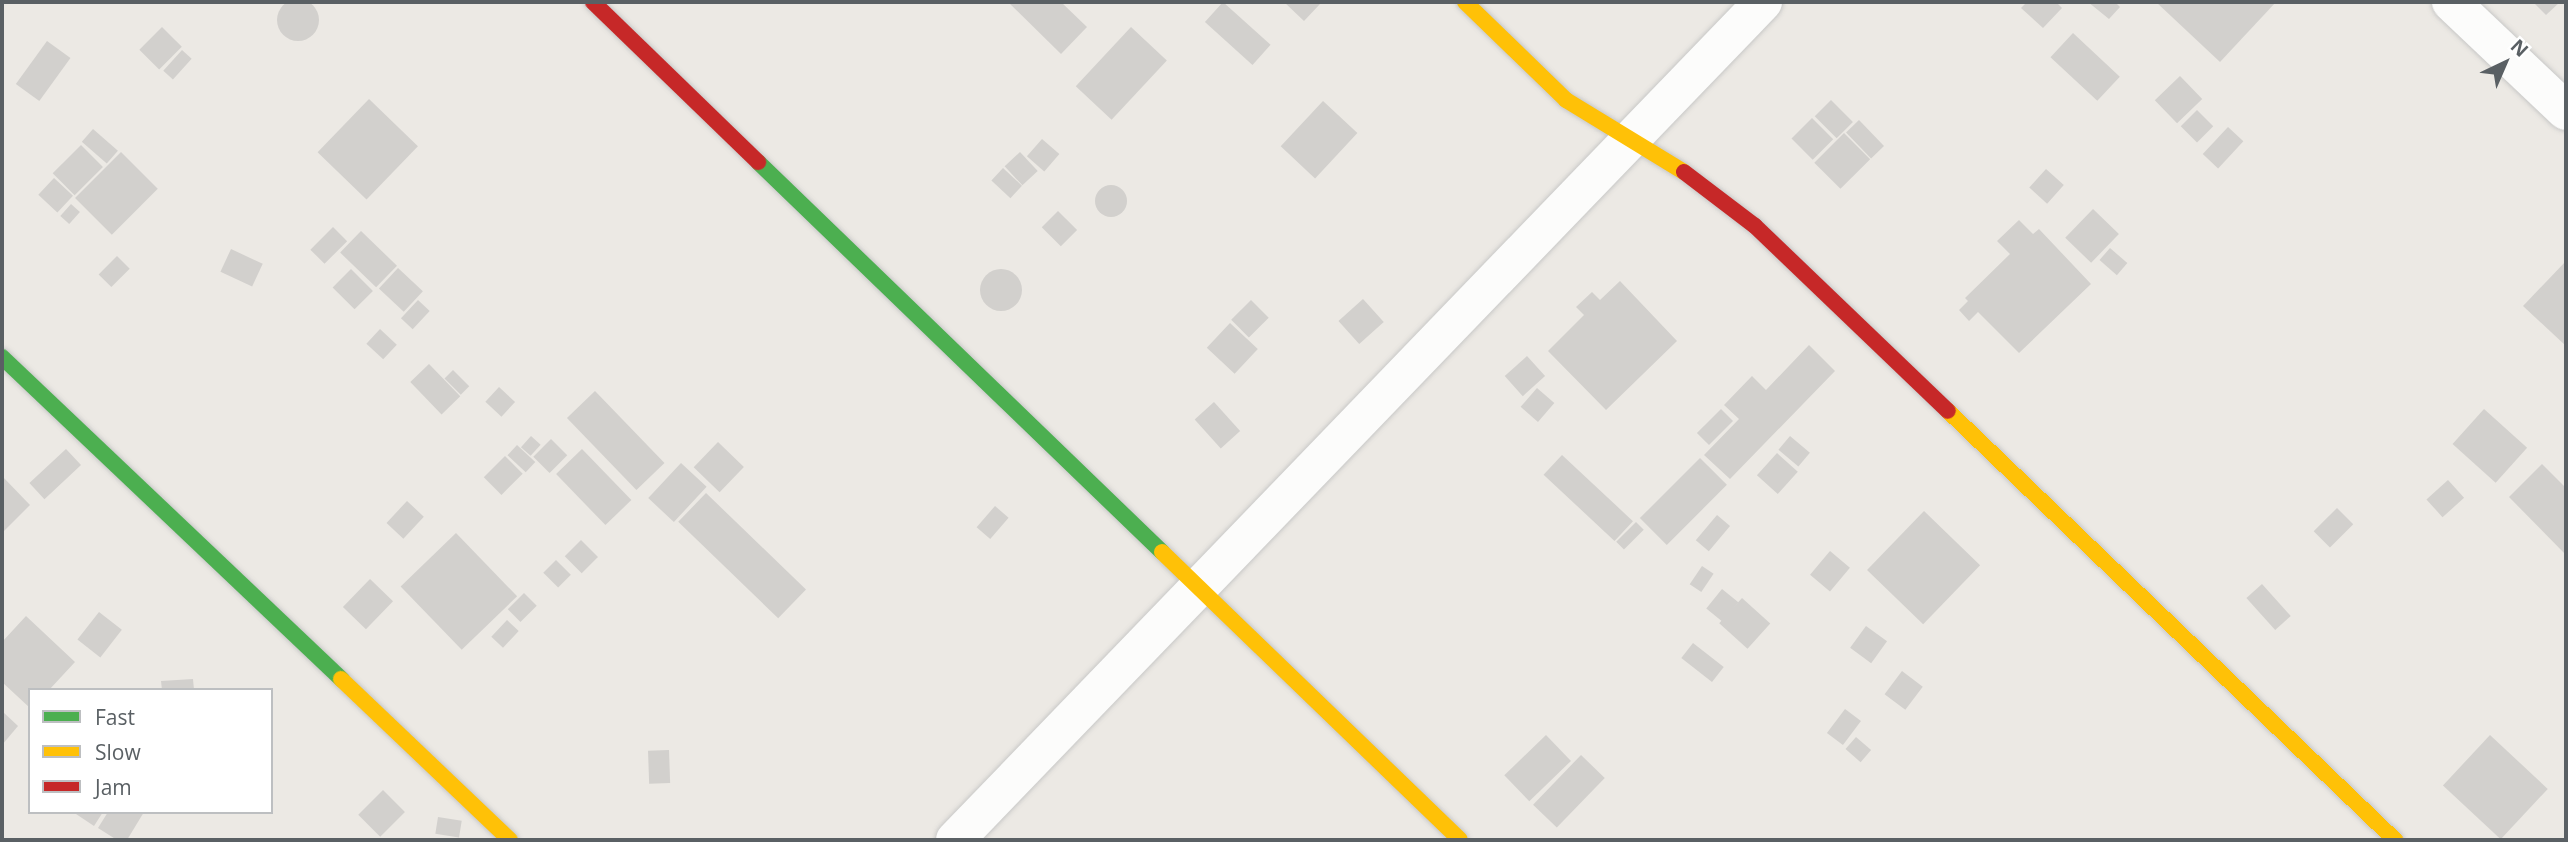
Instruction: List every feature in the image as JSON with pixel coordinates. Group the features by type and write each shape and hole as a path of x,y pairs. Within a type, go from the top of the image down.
{"street":[{"path":"593,2 1460,840"},
{"path":"1465,2 1517,57 1566,100 1631,138 1755,226 2395,840"},
{"path":"955,840 1763,2"},
{"path":"2451,2 2566,111"},
{"path":"2,356 510,840"}],"building":[{"path":"298,-1 313,5 319,20 313,35 298,41 283,35 277,20 283,5"},
{"path":"1008,2 1061,2 1087,27 1061,54"},
{"path":"1223,2 1271,45 1252,65 1205,22"},
{"path":"1284,2 1317,2 1320,4 1304,21"},
{"path":"2027,2 2056,2 2062,8 2043,28 2021,8"},
{"path":"2088,2 2115,2 2120,7 2109,19"},
{"path":"2156,2 2276,2 2220,62"},
{"path":"2533,2 2560,2 2546,15"},
{"path":"162,27 182,47 159,69 139,50"},
{"path":"1131,27 1167,60 1112,120 1076,86"},
{"path":"2073,33 2120,77 2097,101 2050,57"},
{"path":"47,41 70,58 39,101 16,84"},
{"path":"182,50 192,59 173,80 163,71"},
{"path":"2180,76 2202,99 2177,123 2155,100"},
{"path":"369,99 418,146 367,199 318,152"},
{"path":"1831,100 1853,122 1837,138 1815,116"},
{"path":"1323,101 1357,133 1315,178 1281,146"},
{"path":"2197,110 2213,126 2197,143 2181,126"},
{"path":"1812,118 1833,139 1813,160 1791,139"},
{"path":"1859,120 1884,146 1871,158 1846,133"},
{"path":"2228,127 2243,141 2218,168 2203,154"},
{"path":"93,129 118,151 107,163 82,142"},
{"path":"1844,133 1870,159 1840,189 1814,163"},
{"path":"1042,139 1059,154 1044,171 1027,156"},
{"path":"81,145 103,167 75,195 53,173"},
{"path":"121,152 158,189 112,235 75,198"},
{"path":"1020,152 1038,171 1022,185 1005,166"},
{"path":"1003,168 1022,186 1010,198 991,180"},
{"path":"2046,169 2064,185 2047,204 2029,188"},
{"path":"54,178 73,196 57,213 38,195"},
{"path":"1111,185 1122,190 1127,201 1122,212 1111,217 1100,212 1095,201 1100,190"},
{"path":"71,204 80,212 69,224 60,216"},
{"path":"2093,209 2119,234 2091,263 2065,238"},
{"path":"1058,211 1077,230 1061,246 1042,227"},
{"path":"2019,220 2033,234 2039,229 2091,284 2019,353 1978,312 1969,321 1959,310 1968,301 1965,298 2010,254 1997,241"},
{"path":"333,227 347,241 325,264 310,250"},
{"path":"361,231 397,266 376,287 340,253"},
{"path":"2110,248 2127,263 2117,275 2100,260"},
{"path":"231,249 263,264 252,286 220,272"},
{"path":"117,256 130,269 111,287 99,274"},
{"path":"2566,261 2566,346 2523,306"},
{"path":"398,268 423,291 404,312 379,288"},
{"path":"351,269 373,291 355,309 333,287"},
{"path":"1001,269 1016,275 1022,290 1016,305 1001,311 986,305 980,290 986,275"},
{"path":"1620,281 1677,341 1606,410 1548,351 1584,315 1576,307 1592,292 1600,300"},
{"path":"1363,299 1384,322 1359,344 1338,321"},
{"path":"418,300 430,311 413,329 401,318"},
{"path":"1251,300 1269,318 1249,337 1231,320"},
{"path":"1230,323 1258,349 1235,374 1207,348"},
{"path":"380,329 397,345 383,359 366,344"},
{"path":"1809,345 1835,371 1730,479 1704,455 1739,419 1724,405 1752,376 1766,390"},
{"path":"1527,356 1545,376 1523,396 1505,376"},
{"path":"429,364 460,396 442,414 410,382"},
{"path":"453,370 469,386 461,395 445,378"},
{"path":"499,387 515,402 501,417 485,402"},
{"path":"1537,388 1554,403 1538,422 1521,407"},
{"path":"595,391 664,463 636,490 567,418"},
{"path":"1214,402 1240,431 1221,448 1195,419"},
{"path":"1721,409 1733,421 1709,445 1697,433"},
{"path":"2484,409 2527,448 2496,483 2453,444"},
{"path":"531,436 541,445 531,456 521,447"},
{"path":"1790,436 1810,453 1798,467 1778,450"},
{"path":"551,439 567,455 550,473 533,457"},
{"path":"718,442 744,467 720,492 694,467"},
{"path":"517,445 535,462 526,472 507,455"},
{"path":"66,449 81,465 44,499 29,483"},
{"path":"582,449 631,500 605,525 556,474"},
{"path":"1777,453 1798,472 1778,494 1757,475"},
{"path":"1562,455 1633,521 1615,541 1544,475"},
{"path":"505,456 523,474 501,495 484,477"},
{"path":"1700,458 1727,485 1667,545 1640,518"},
{"path":"681,463 707,487 674,522 648,498"},
{"path":"2542,464 2566,488 2566,555 2509,497"},
{"path":"2,476 30,505 2,533"},
{"path":"2448,480 2464,498 2443,517 2426,499"},
{"path":"706,493 806,590 778,618 678,522"},
{"path":"407,501 424,517 403,539 387,523"},
{"path":"995,506 1009,518 990,539 977,527"},
{"path":"2337,508 2353,524 2330,548 2314,531"},
{"path":"1924,511 1980,565 1923,624 1867,570"},
{"path":"1717,515 1730,526 1709,551 1696,540"},
{"path":"1636,522 1644,530 1624,550 1616,542"},
{"path":"456,533 517,596 462,650 401,586"},
{"path":"581,540 598,557 582,573 565,556"},
{"path":"1830,551 1850,568 1830,591 1810,575"},
{"path":"556,560 571,575 558,588 543,573"},
{"path":"1702,566 1714,574 1701,592 1690,584"},
{"path":"370,579 393,601 366,629 343,607"},
{"path":"2262,584 2291,616 2275,630 2246,598"},
{"path":"1722,589 1738,602 1723,622 1706,608"},
{"path":"524,593 537,606 520,622 508,609"},
{"path":"1742,598 1770,623 1747,649 1719,623"},
{"path":"99,612 122,630 100,657 77,640"},
{"path":"26,616 75,662 51,688 28,688 28,706 2,682 2,642"},
{"path":"507,620 519,631 503,648 491,637"},
{"path":"1866,626 1887,641 1871,663 1850,648"},
{"path":"1693,643 1724,667 1712,682 1681,658"},
{"path":"1902,671 1923,687 1905,710 1885,694"},
{"path":"193,679 194,688 162,688 161,681"},
{"path":"1845,709 1861,721 1843,745 1827,733"},
{"path":"2,711 18,726 2,745"},
{"path":"1546,735 1571,761 1529,801 1504,775"},
{"path":"2490,735 2548,789 2501,839 2443,785"},
{"path":"1856,737 1871,750 1861,762 1846,749"},
{"path":"669,750 670,783 649,784 648,751"},
{"path":"1581,755 1605,778 1557,828 1533,805"},
{"path":"383,790 405,812 380,837 358,815"},
{"path":"76,814 102,814 94,826"},
{"path":"107,814 143,814 127,840 117,840 98,828"},
{"path":"438,817 462,821 459,838 435,834"}],"traffic: fast":[{"path":"758,162 1162,552"},
{"path":"2,357 341,679"}],"traffic: slow":[{"path":"1465,2 1566,100 1684,172"},
{"path":"1948,411 2395,840"},
{"path":"1162,552 1460,840"},
{"path":"341,679 510,840"}],"traffic: jam":[{"path":"593,2 758,162"},
{"path":"1684,172 1755,226 1948,411"}]}
